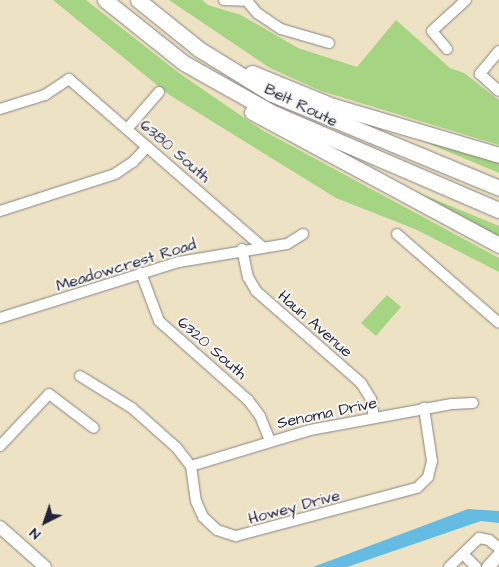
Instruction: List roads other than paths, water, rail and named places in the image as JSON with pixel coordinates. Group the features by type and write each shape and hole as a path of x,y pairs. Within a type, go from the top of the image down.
{"highway":[{"name":"Belt Route","path":"105,0 184,62 271,112 499,210"},
{"name":"Belt Route","path":"138,0 199,49 270,93 499,188"},
{"path":"199,49 332,106 499,155"},
{"path":"184,62 270,124 499,245"}],"main road":[{"path":"1,531 46,567"},
{"path":"488,567 499,555"}],"street":[{"path":"224,0 247,1 257,14 281,29 329,43"},
{"path":"448,49 432,31 466,0"},
{"path":"499,51 480,74 499,91"},
{"name":"6380 South","path":"0,109 45,94 69,79 261,246"},
{"path":"127,129 159,92"},
{"path":"0,212 115,174 133,162 147,147"},
{"name":"Meadowcrest Road","path":"0,318 141,274 242,249 290,243 303,234"},
{"path":"397,234 499,323"},
{"name":"Haun Avenue","path":"242,249 248,277 256,291 361,383 369,395 374,418"},
{"name":"6320 South","path":"141,274 159,321 252,404 270,441"},
{"name":"Howey Drive","path":"80,376 137,413 171,442 190,466 196,501 203,518 222,533 249,535 417,488 428,477 432,461 424,408"},
{"path":"0,446 49,394 94,428"},
{"name":"Senoma Drive","path":"190,466 270,441 424,408 473,403"},
{"path":"450,567 480,538 489,540 499,548"},
{"path":"464,555 476,567"}],"water":[{"path":"468,509 499,511 499,523 481,521 347,567 313,567"}]}
